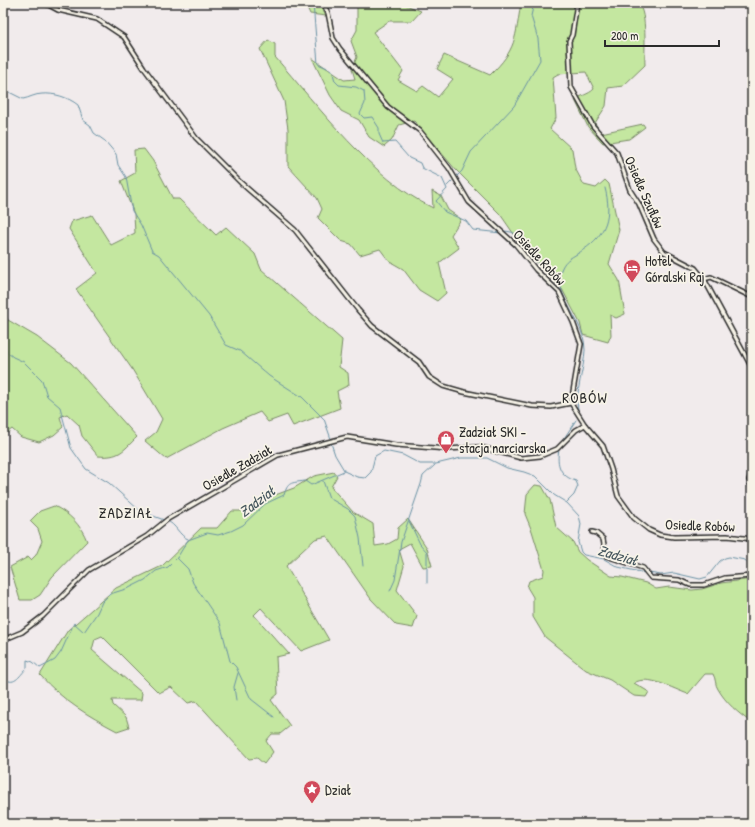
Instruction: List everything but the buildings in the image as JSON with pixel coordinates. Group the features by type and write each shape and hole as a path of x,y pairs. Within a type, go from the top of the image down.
{"street":[{"path":"45,3 58,10 97,19 124,37 144,68 196,138 241,183 295,230 372,326 419,362 429,377 443,386 464,392 532,406 551,407 571,403"},
{"name":"Osiedle Robów","path":"323,3 328,13 333,38 340,49 388,107 420,131 449,168 470,202 516,245 536,270 558,292 573,322 581,344 571,403 585,425 603,446 618,496 634,518 649,530 660,535 674,537 727,536 752,539"},
{"name":"Osiedle Szuflów","path":"577,3 572,35 569,40 570,87 593,126 616,154 628,184 639,204 654,239 664,252 695,268 704,279 752,368"},
{"path":"704,279 711,277 752,297"},
{"name":"Osiedle Zadział","path":"3,640 22,632 43,616 89,570 147,536 168,519 278,455 347,437 396,445 447,449 480,447 521,458 540,456 557,449 564,444 573,433 585,425"},
{"path":"752,470 749,480 752,488"},
{"path":"592,532 600,535 603,539 606,556 640,567 654,579 679,580 690,585 704,585 725,578 752,576"}],"green space":[{"path":"305,3 319,3 326,16 310,14"},
{"path":"360,3 407,3 406,5 421,11 412,21 389,21 373,32 403,71 398,80 417,91 423,86 438,97 453,79 437,69 444,55 490,75 499,66 510,50 516,34 521,3 638,3 643,16 645,32 645,65 623,86 608,88 606,106 595,123 601,133 643,124 645,127 629,139 603,143 588,127 575,100 594,89 586,72 558,74 553,77 556,118 550,129 572,149 575,168 584,185 596,188 605,180 609,184 619,230 609,264 619,280 625,314 616,318 610,315 611,335 608,342 583,335 580,323 562,289 522,246 500,214 456,170 414,121 399,125 392,140 384,147 369,137 359,120 341,111 330,95 312,58 344,80 355,79 352,69 357,57 351,41 357,30 357,7"},
{"path":"268,40 275,44 275,57 328,119 368,161 411,195 433,208 432,191 441,196 448,210 461,219 451,235 459,248 439,263 446,293 437,301 419,290 403,269 389,261 380,249 360,255 351,244 341,241 318,218 322,209 317,198 288,166 288,129 284,101 260,49"},
{"path":"144,149 153,161 173,199 179,199 216,235 226,227 255,254 261,269 342,340 339,367 348,373 349,385 337,391 340,408 293,426 287,415 268,422 260,412 223,428 166,459 145,441 156,432 162,419 132,369 76,289 97,273 69,229 72,221 92,215 111,245 135,233 134,214 121,181 135,173 134,150"},
{"path":"3,313 8,320 37,337 71,363 137,437 116,455 98,456 82,436 79,425 67,414 60,417 63,427 54,435 39,442 21,437 12,429 3,436"},
{"path":"334,472 337,476 331,487 353,512 373,524 375,546 388,544 397,539 398,528 408,519 427,548 432,566 423,567 410,543 399,549 404,566 397,590 417,616 413,628 396,625 371,599 327,536 315,539 286,566 329,640 301,651 261,608 254,615 289,654 276,657 278,694 271,700 290,726 280,734 272,734 266,741 273,752 264,764 257,758 249,759 196,701 188,703 171,687 159,693 102,636 95,639 92,650 142,693 141,700 112,700 113,705 126,717 129,727 117,731 96,719 67,700 40,675 68,630 116,588 162,566 201,528 217,528 232,511 243,511 262,500 294,488 314,476"},
{"path":"535,485 542,486 550,500 556,527 573,542 578,552 611,576 646,583 656,589 669,587 692,590 702,589 721,583 752,579 752,723 737,712 725,699 717,687 713,674 705,674 688,694 661,683 646,680 640,681 634,683 649,692 646,697 634,696 610,680 586,670 545,637 533,617 533,597 527,587 529,581 543,576 544,570 525,514 527,494"},
{"path":"54,506 65,512 74,520 87,541 52,577 40,595 32,600 20,600 10,567 28,557 31,560 36,555 42,541 38,529 30,521 40,511"}],"waterway":[{"path":"313,3 318,64 332,70 335,81 339,85 356,87 364,91 365,103 360,114 364,118 372,117 379,128 379,134 383,143 395,142 409,158 420,163 422,168 442,178 447,189 436,201 445,212 466,221 473,230 501,233"},
{"path":"457,176 462,171 471,152 514,106 540,60 538,39 531,16 534,3"},
{"path":"3,89 23,99 39,94 51,94 61,96 78,105 83,120 90,125 94,133 105,141 116,154 118,165 126,177 132,211 141,225 152,251 159,255 209,316 226,345 240,351 269,376 302,397 324,419 331,439"},
{"path":"447,186 452,181"},
{"path":"559,276 565,262 591,244 598,237 606,223 608,207 605,188"},
{"path":"504,231 512,232 523,239 542,267 559,276 561,288 583,335 584,342 585,350 577,403 578,411"},
{"path":"3,349 13,357 24,362 42,380 47,396 60,407 71,448 86,469 109,483 140,511 164,520"},
{"path":"561,443 576,420"},
{"path":"331,443 335,455 344,470"},
{"path":"559,449 558,460 560,469 566,476 576,481 578,486 574,495 567,502"},
{"name":"Zadział","path":"3,677 10,681 16,680 27,668 27,660 33,662 40,668 55,660 61,652 74,623 84,632 97,613 102,602 110,594 129,588 145,580 156,571 168,567 177,558 188,540 207,533 218,535 243,525 265,504 284,495 288,485 290,484 305,481 311,485 344,471 357,477 365,478 371,472 375,456 384,451 403,455 420,464 436,464 461,458 487,458 507,468 535,476 554,495 567,503 579,516 581,524 578,542 581,552 584,555 604,559 618,567 645,573"},
{"path":"390,591 395,580 401,542 423,476 435,465"},
{"path":"323,481 329,498 348,509 355,516 360,538 363,566"},
{"path":"167,521 188,539"},
{"path":"409,521 420,544 427,552 427,583"},
{"name":"Zadział","path":"649,573 661,575 674,573 700,579 707,577 720,561 729,557 745,560 752,568"},
{"path":"177,558 188,569 193,583 220,623 230,661 236,667 251,699 274,717"},
{"path":"236,700 234,687 238,673"}],"place":[{"name":"Hotel Góralski Raj","path":"632,283"},
{"name":"Zadział SKI - stacja narciarska","path":"446,454"},
{"name":"Dział","path":"312,804"}],"district":[{"name":"ROBÓW","path":"585,397"},
{"name":"ZADZIAŁ","path":"126,512"}]}
